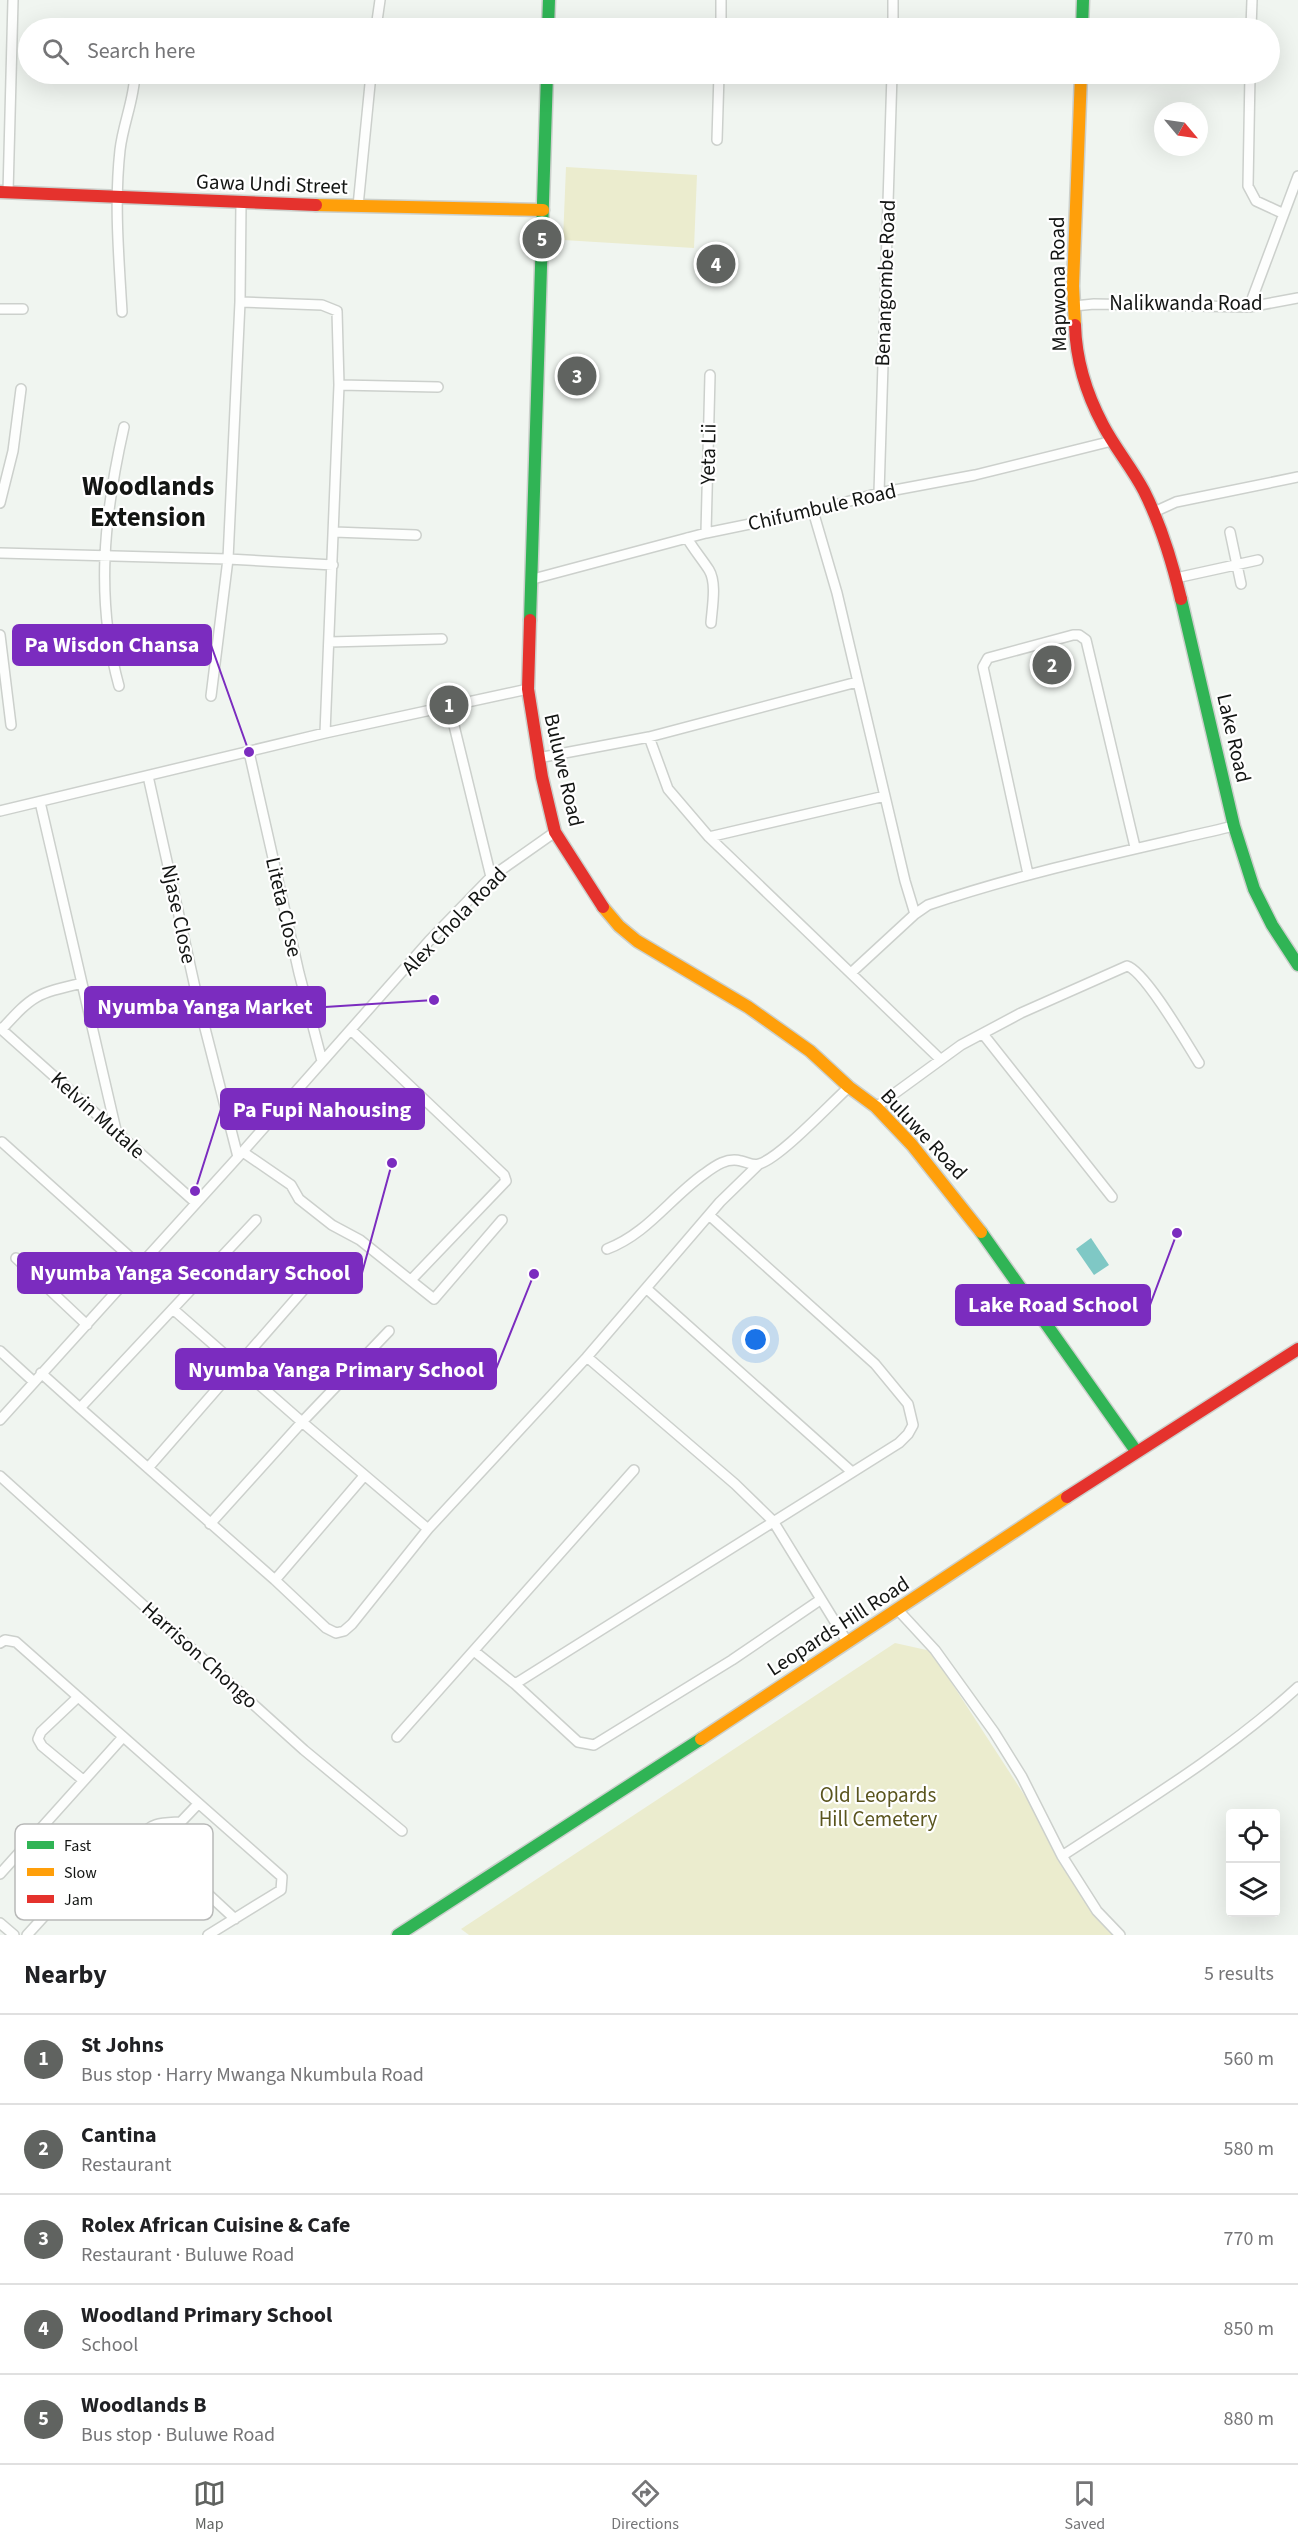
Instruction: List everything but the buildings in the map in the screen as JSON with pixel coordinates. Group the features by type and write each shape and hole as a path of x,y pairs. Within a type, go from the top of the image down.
{"street":[{"path":"4,193 13,0"},
{"path":"377,18 380,0"},
{"path":"548,18 549,0"},
{"path":"721,18 722,0"},
{"path":"893,18 894,0"},
{"path":"1082,18 1083,0"},
{"path":"1251,18 1252,0"},
{"path":"0,49 11,50"},
{"path":"122,312 118,198 120,151 134,84"},
{"path":"358,206 369,84"},
{"name":"Buluwe Road","path":"547,84 528,689 538,758 555,832 582,881 619,926 661,956 748,1007 810,1051 849,1087 876,1107 912,1145 968,1213 1136,1451"},
{"path":"717,140 719,84"},
{"name":"Benangombe Road","path":"879,494 892,84"},
{"name":"Mapwona Road","path":"1081,84 1074,306 1078,362 1089,393 1112,441 1154,512"},
{"path":"1250,84 1248,186 1256,201 1282,213"},
{"path":"1249,307 1282,213 1298,176"},
{"name":"Gawa Undi Street","path":"4,193 241,203 543,210"},
{"path":"211,696 228,559 240,302 241,203"},
{"name":"Nalikwanda Road","path":"1074,306 1094,304 1249,307 1298,298"},
{"path":"240,302 322,305 336,310 339,385 325,733"},
{"path":"0,309 23,309"},
{"name":"Yeta Lii","path":"706,533 710,375"},
{"path":"339,385 438,387"},
{"path":"0,503 13,452 21,389"},
{"path":"119,686 104,600 110,501 124,427"},
{"name":"Chifumbule Road","path":"533,579 706,533 975,475 1112,441"},
{"path":"1154,512 1176,502 1298,477"},
{"path":"813,511 837,593 915,914"},
{"name":"Lake Road","path":"1154,512 1176,578 1234,826 1260,903 1298,965"},
{"path":"334,532 416,535"},
{"path":"1230,532 1241,584"},
{"path":"687,538 712,579 711,623"},
{"path":"0,553 228,559 333,565"},
{"path":"1176,578 1258,560"},
{"path":"0,635 10,725"},
{"path":"1028,874 982,668 988,658 1033,644 1073,635 1079,635 1086,640 1135,847"},
{"path":"329,642 442,639"},
{"path":"538,758 650,737 857,682"},
{"path":"0,811 325,733 528,689"},
{"path":"449,705 491,877"},
{"path":"650,737 668,789 709,837 940,1059"},
{"name":"Liteta Close","path":"249,752 299,973 322,1061"},
{"name":"Njase Close","path":"148,776 198,1001 241,1155"},
{"path":"709,837 885,796"},
{"path":"40,802 116,1131"},
{"path":"850,973 928,905 1028,874 1135,847 1234,826"},
{"name":"Alex Chola Road","path":"0,1420 241,1155 429,941 491,877 555,832"},
{"path":"876,1107 940,1059 983,1034 1021,1013 1126,966 1138,974 1166,1011 1199,1063"},
{"path":"1,1028 36,995 82,983"},
{"name":"Kelvin Mutale","path":"1,1028 196,1203"},
{"path":"351,1030 504,1175 506,1181 411,1281"},
{"path":"983,1034 1112,1197"},
{"path":"41,1373 326,1628 336,1633 344,1631 428,1529 587,1358 709,1215 758,1165 791,1141 849,1087"},
{"path":"2,1142 140,1266"},
{"path":"241,1155 291,1185 299,1199 332,1225 360,1240 434,1299 502,1220"},
{"path":"607,1249 620,1245 638,1233 694,1181 717,1165 734,1160 758,1165"},
{"path":"514,1684 899,1443 914,1425 908,1404 875,1364 709,1215"},
{"path":"80,1408 256,1220"},
{"path":"15,1258 87,1324"},
{"path":"148,1468 320,1272"},
{"path":"647,1289 852,1472"},
{"path":"174,1310 428,1529"},
{"path":"210,1524 389,1330"},
{"name":"Leopards Hill Road","path":"398,1935 849,1643 1136,1451 1298,1349"},
{"path":"0,1351 33,1382"},
{"path":"587,1358 735,1484 773,1521 820,1600 849,1643"},
{"path":"397,1737 634,1470"},
{"name":"Harrison Chongo","path":"0,1476 304,1750 402,1831"},
{"path":"275,1580 364,1476"},
{"path":"474,1651 578,1742 594,1745 732,1660 820,1600"},
{"path":"898,1610 935,1650 994,1732 1022,1777 1062,1856 1097,1911 1120,1935"},
{"path":"0,1643 5,1640 16,1642 282,1877 281,1890 208,1935"},
{"path":"1062,1856 1170,1786 1298,1687"},
{"path":"78,1697 42,1732 38,1739 42,1746 83,1780"},
{"path":"44,1824 123,1737"},
{"path":"156,1824 180,1822 198,1804"},
{"path":"0,1874 15,1857"},
{"path":"213,1899 235,1919"},
{"path":"27,1935 41,1920"},
{"path":"0,1923 14,1935"}],"green space":[{"path":"566,167 697,175 694,248 563,240"},
{"name":"Old Leopards Hill Cemetery","path":"895,1643 931,1651 1115,1935 469,1935 461,1929"}],"water":[{"path":"1091,1238 1109,1265 1094,1275 1076,1249"}],"traffic: fast":[{"path":"548,18 549,0"},
{"path":"1082,18 1083,0"},
{"path":"530,620 547,84"},
{"path":"1181,599 1234,826 1254,889 1272,925 1298,965"},
{"path":"981,1232 1136,1451"},
{"path":"398,1935 701,1739"}],"traffic: slow":[{"path":"1075,325 1073,286 1081,84"},
{"path":"316,205 543,210"},
{"path":"603,907 619,926 637,941 748,1007 810,1051 849,1087 876,1107 912,1145 981,1232"},
{"path":"701,1739 1067,1497"}],"traffic: jam":[{"path":"0,192 316,205"},
{"path":"1075,325 1080,364 1092,401 1156,517 1181,599"},
{"path":"530,620 528,689 542,777 555,832 603,907"},
{"path":"1067,1497 1298,1349"}],"place":[{"name":"Woodlands B","path":"542,239"},
{"name":"Woodland Primary School","path":"716,264"},
{"name":"Rolex African Cuisine & Cafe","path":"577,376"},
{"name":"Cantina","path":"1052,665"},
{"name":"St Johns","path":"449,705"},
{"name":"Pa Wisdon Chansa","path":"249,752"},
{"name":"Nyumba Yanga Market","path":"434,1000"},
{"name":"Nyumba Yanga Secondary School","path":"392,1163"},
{"name":"Pa Fupi Nahousing","path":"195,1191"},
{"name":"Lake Road School","path":"1177,1233"},
{"name":"Nyumba Yanga Primary School","path":"534,1274"}],"district":[{"name":"Woodlands Extension","path":"148,502"}]}
